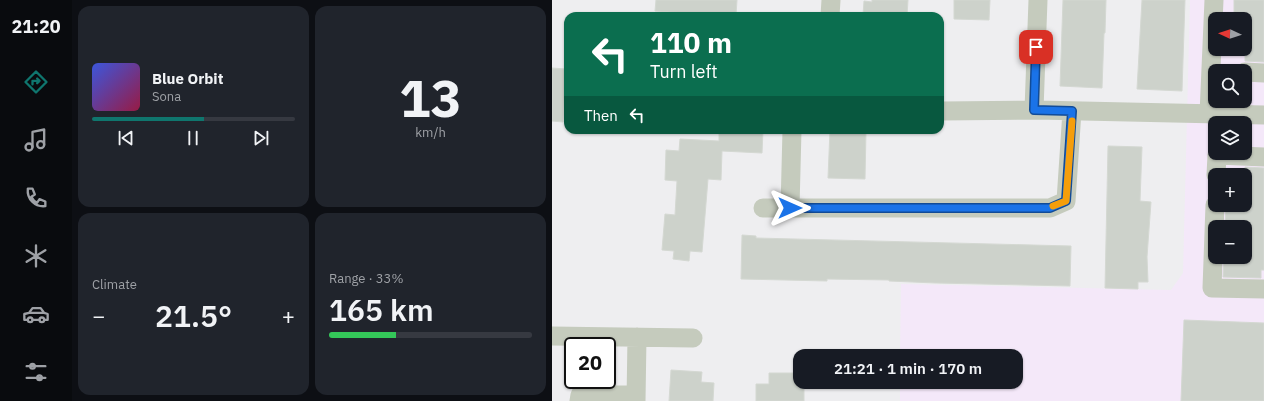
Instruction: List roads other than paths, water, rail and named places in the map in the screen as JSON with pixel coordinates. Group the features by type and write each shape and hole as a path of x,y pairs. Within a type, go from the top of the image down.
{"lane":[{"path":"830,12 831,0"},
{"path":"1034,110 1038,0"},
{"path":"1209,114 1214,0"},
{"path":"1252,72 1264,73"},
{"path":"944,111 1034,110 1264,116"},
{"path":"763,208 1050,208 1066,201 1072,111"},
{"path":"790,208 792,134"},
{"path":"1216,168 1217,156 1264,157"},
{"path":"1215,212 1212,288 1264,289"},
{"path":"552,336 693,338"},
{"path":"579,401 580,395 636,398 637,337"}]}
